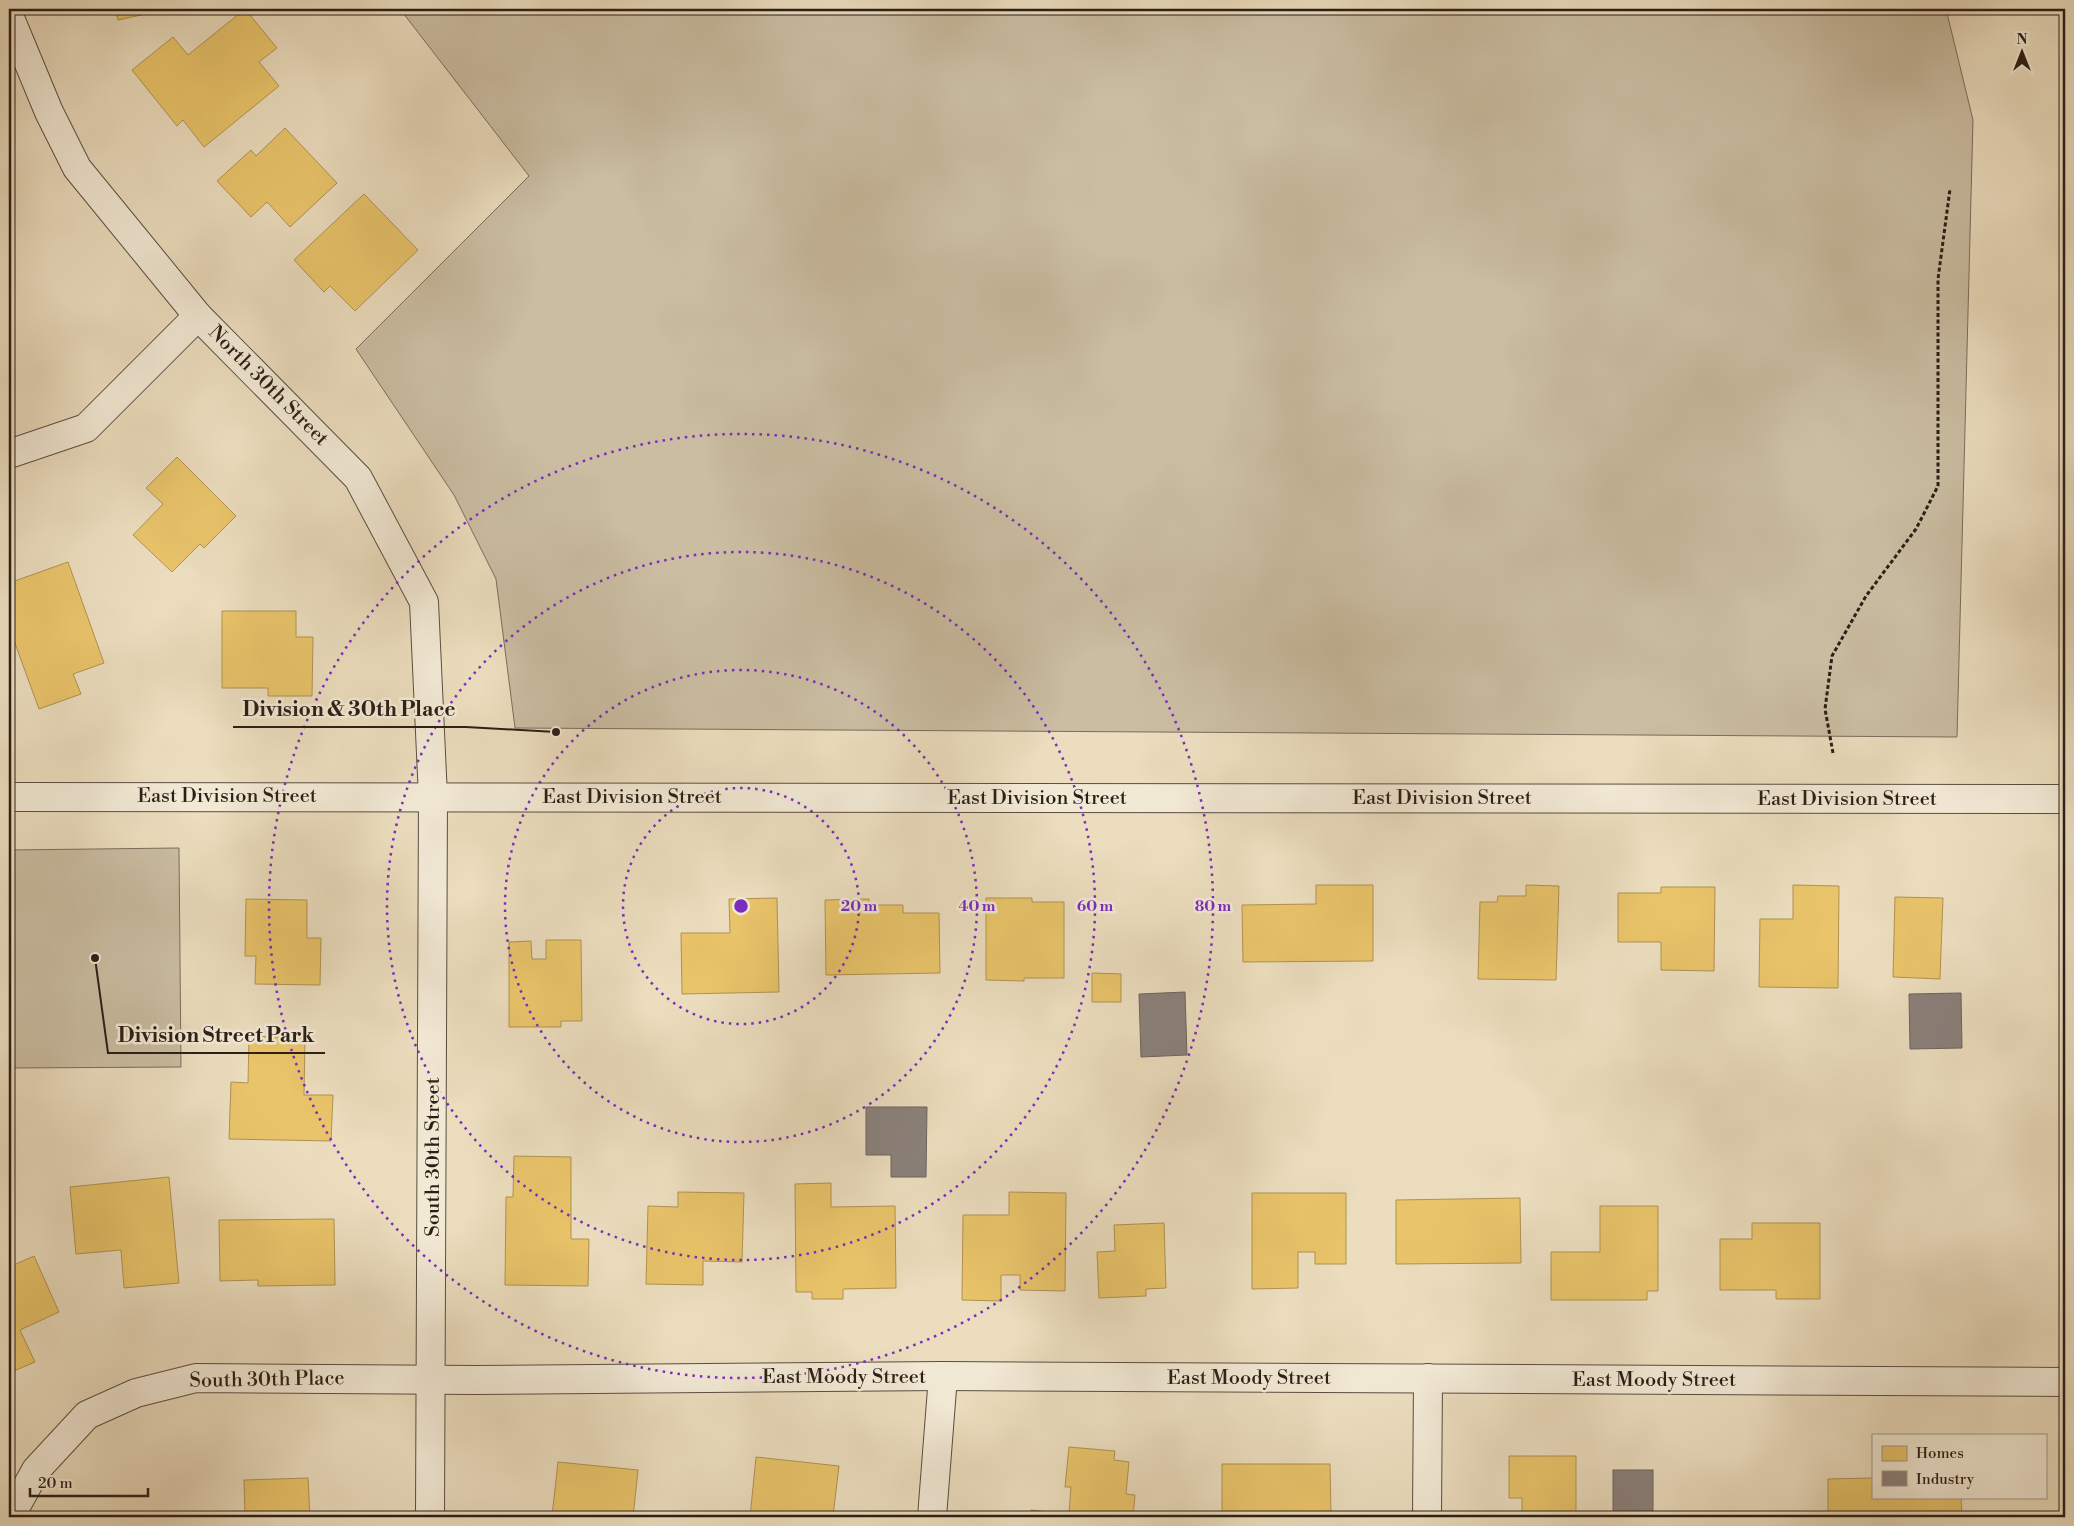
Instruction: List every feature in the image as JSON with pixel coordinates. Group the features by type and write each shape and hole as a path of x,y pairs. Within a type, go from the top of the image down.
{"street":[{"name":"North 30th Street","path":"9,9 10,18 45,104 77,168 198,316 358,478 424,602 433,797"},
{"path":"9,454 86,428 198,316"},
{"name":"East Division Street","path":"9,797 2065,799"},
{"name":"South 30th Street","path":"430,1517 433,797"},
{"path":"932,1517 942,1376"},
{"name":"East Moody Street","path":"432,1379 942,1376 2065,1382"},
{"name":"South 30th Place","path":"10,1517 36,1470 87,1415 136,1393 196,1378 432,1379"},
{"path":"1426,1517 1428,1378"}],"path":[{"path":"1833,753 1825,709 1832,656 1866,596 1916,529 1938,486 1938,278 1950,189"}],"shaded area":[{"path":"400,9 1946,9 1973,120 1957,737 515,728 496,579 454,495 356,349 529,176"},
{"path":"179,848 181,1067 9,1068 9,850"}],"building: Homes":[{"path":"115,9 169,9 118,20"},
{"path":"245,9 277,48 259,62 279,86 204,147 183,120 177,126 132,70 173,37 188,55"},
{"path":"285,128 337,183 290,227 267,202 251,217 217,181 251,150 256,156"},
{"path":"364,194 418,250 355,311 330,286 324,292 294,260"},
{"path":"177,457 236,516 204,548 200,544 172,572 133,535 163,504 146,488"},
{"path":"68,562 104,663 73,674 81,694 39,709 9,627 9,583"},
{"path":"222,611 296,611 296,637 313,637 312,696 268,696 268,688 222,688"},
{"path":"1316,885 1373,885 1373,961 1243,962 1242,905 1316,904"},
{"path":"1526,885 1559,886 1556,980 1478,979 1480,902 1497,902 1498,896 1526,896"},
{"path":"1793,885 1839,886 1838,988 1759,987 1760,919 1793,919"},
{"path":"1661,887 1715,887 1714,971 1661,970 1661,942 1618,942 1618,893 1661,893"},
{"path":"1895,897 1943,898 1940,979 1893,977"},
{"path":"777,898 779,992 682,994 681,933 730,933 729,899"},
{"path":"986,898 1032,898 1032,902 1064,902 1064,978 1024,978 1024,981 986,980"},
{"path":"246,899 307,900 307,938 321,938 320,985 255,984 256,956 245,956"},
{"path":"869,899 869,905 903,905 903,913 939,913 940,973 826,975 825,900"},
{"path":"546,940 581,940 582,1021 561,1021 561,1027 509,1027 509,942 531,941 532,959 546,959"},
{"path":"1092,973 1121,974 1121,1002 1092,1002"},
{"path":"249,1036 305,1038 304,1095 333,1095 331,1141 229,1139 231,1082 248,1083"},
{"path":"514,1156 571,1157 571,1239 589,1239 588,1286 505,1285 506,1197 513,1197"},
{"path":"169,1177 179,1283 124,1288 121,1250 76,1254 70,1187"},
{"path":"831,1183 831,1207 895,1206 896,1288 843,1289 843,1299 812,1299 812,1292 796,1292 795,1184"},
{"path":"678,1192 744,1193 742,1262 703,1261 703,1285 646,1284 648,1206 678,1207"},
{"path":"1009,1192 1066,1193 1065,1291 1020,1290 1020,1275 1001,1275 1001,1301 962,1300 963,1215 1009,1215"},
{"path":"1252,1193 1346,1193 1346,1264 1315,1264 1315,1252 1298,1252 1298,1288 1252,1289"},
{"path":"1520,1198 1521,1263 1396,1264 1396,1200"},
{"path":"1600,1206 1658,1206 1658,1291 1647,1291 1647,1300 1551,1300 1551,1252 1600,1252"},
{"path":"334,1219 335,1285 258,1286 258,1280 220,1281 219,1220"},
{"path":"1164,1223 1166,1288 1146,1289 1146,1296 1099,1298 1097,1252 1115,1251 1114,1225"},
{"path":"1752,1223 1820,1223 1820,1299 1776,1299 1776,1290 1720,1290 1720,1239 1752,1239"},
{"path":"34,1256 59,1312 20,1330 35,1362 9,1373 9,1267"},
{"path":"1069,1447 1115,1451 1114,1460 1129,1462 1126,1494 1135,1495 1133,1517 1030,1517 1031,1510 1069,1514 1071,1487 1065,1487"},
{"path":"1509,1456 1576,1456 1576,1517 1522,1517 1522,1498 1509,1498"},
{"path":"756,1457 839,1466 833,1516 840,1517 750,1517"},
{"path":"558,1462 638,1470 633,1517 524,1517 525,1513 552,1516"},
{"path":"1222,1464 1330,1464 1331,1516 1222,1517"},
{"path":"308,1478 310,1517 245,1517 244,1480"},
{"path":"1872,1478 1872,1498 1961,1498 1962,1517 1828,1517 1828,1479"}],"building: Industry":[{"path":"1185,992 1187,1055 1141,1057 1139,994"},
{"path":"1961,993 1962,1048 1910,1049 1909,994"},
{"path":"866,1107 927,1107 926,1177 891,1177 891,1155 866,1155"},
{"path":"1613,1470 1653,1470 1653,1514 1613,1514"}],"place":[{"name":"Division & 30th Place","path":"556,732"},
{"name":"Division Street Park","path":"95,958"}]}
